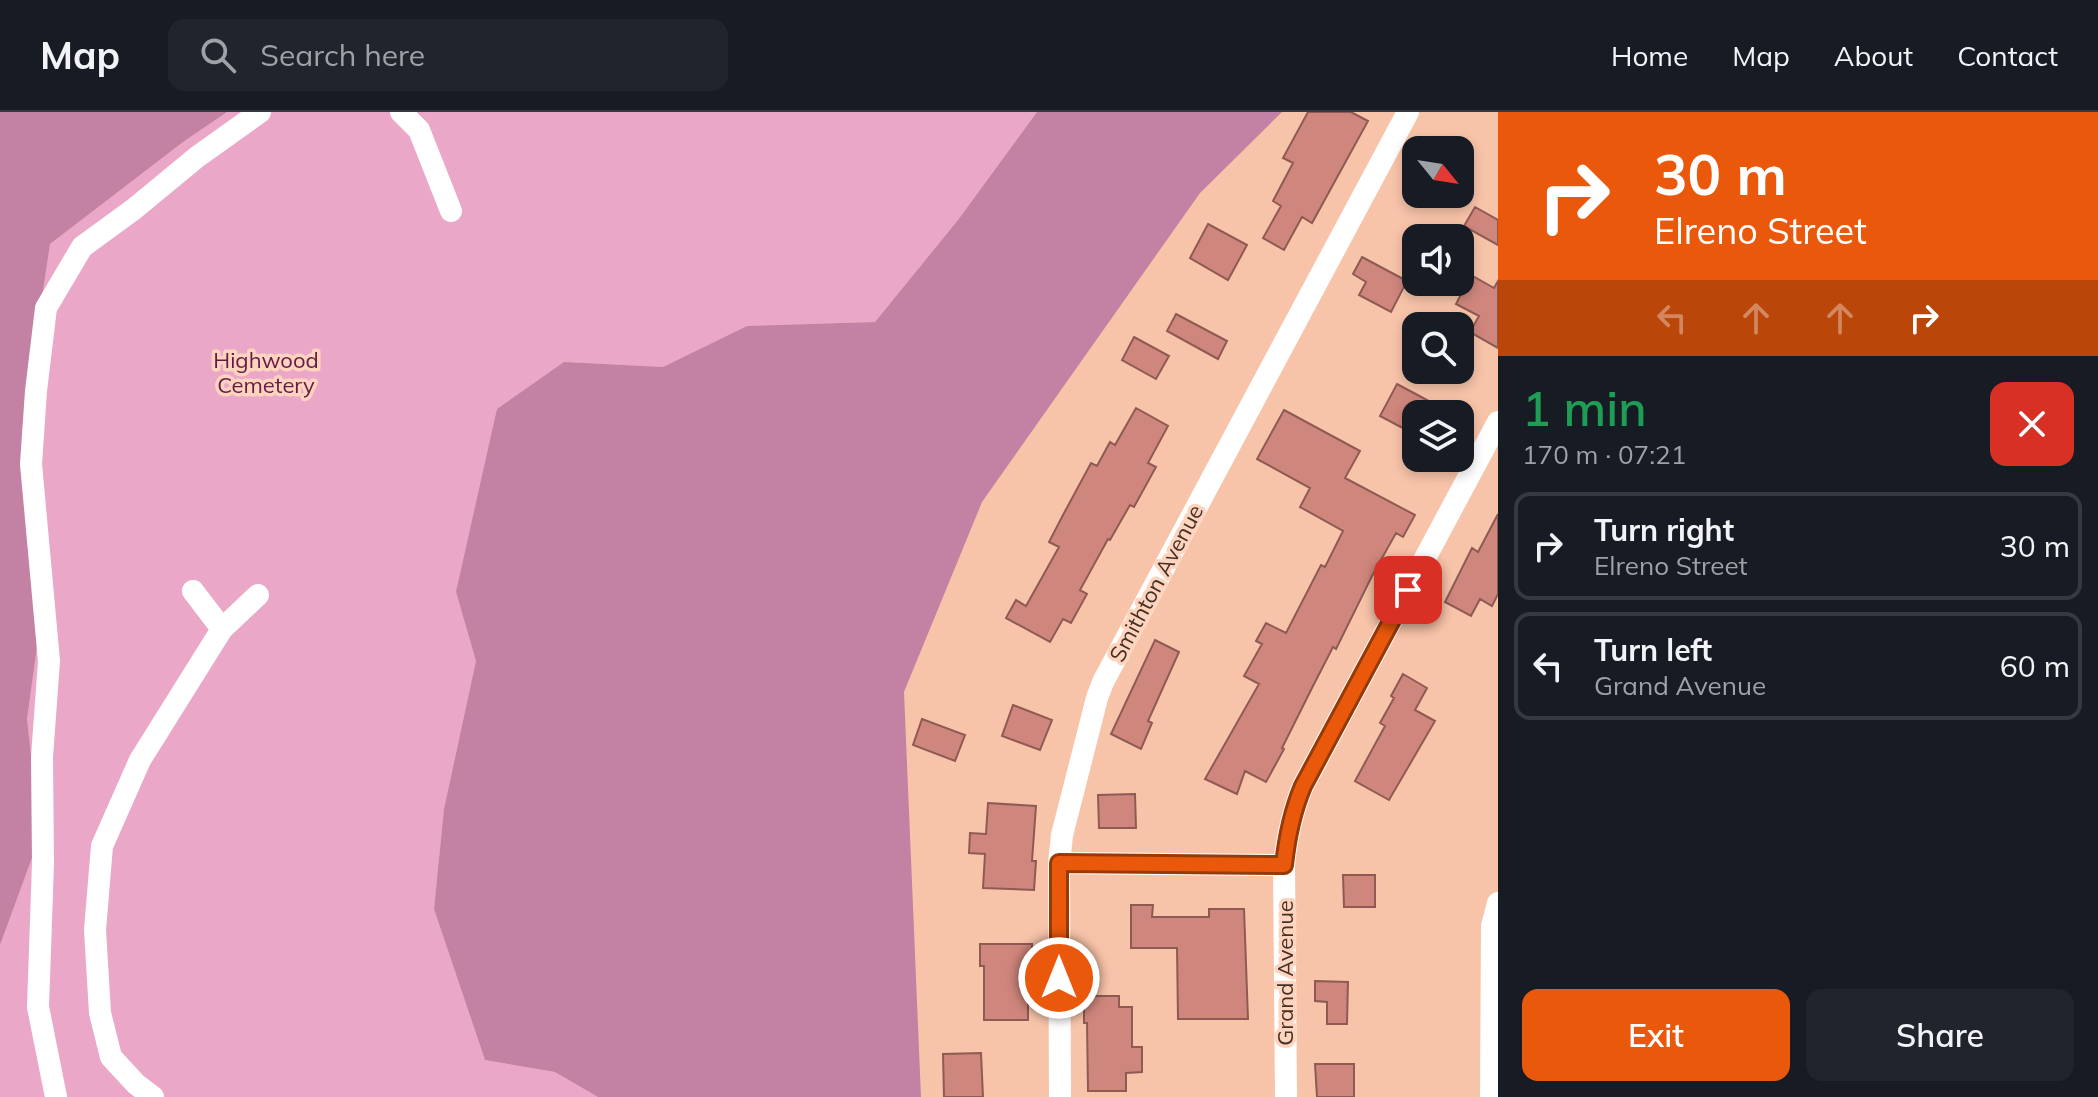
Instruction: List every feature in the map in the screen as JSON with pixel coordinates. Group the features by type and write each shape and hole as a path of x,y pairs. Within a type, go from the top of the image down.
{"street":[{"path":"56,1097 38,1007 43,863 42,757 49,661 31,464 46,308 82,247 260,112"},
{"path":"401,112 419,130 451,211"},
{"name":"Smithton Avenue","path":"1060,1097 1059,863 1062,835 1091,713 1103,682 1408,112"},
{"name":"Grand Avenue","path":"1286,1097 1284,865 1293,812 1303,786 1498,422"},
{"path":"193,591 222,629"},
{"path":"153,1097 111,1057 100,1013 95,930 102,846 140,760 195,687 222,629 258,595"},
{"path":"1059,863 1284,865"},
{"path":"1491,1097 1492,926 1498,903"}],"green space":[{"name":"Highwood Cemetery","path":"227,112 1037,112 958,220 875,322 747,326 663,367 564,362 456,592 476,661 444,809 434,909 485,1060 555,1072 598,1097 0,1097 0,945 40,836 27,719 40,625 22,432 50,244"}],"shaded area":[{"path":"0,112 227,112 50,244 22,432 40,625 27,719 40,836 0,945"},
{"path":"1037,112 1282,112 1200,193 982,502 904,692 921,1097 598,1097 555,1072 485,1060 434,909 444,809 476,661 456,592 497,409 564,362 663,367 747,326 875,322 958,220"}],"building":[{"path":"1308,112 1351,112 1368,121 1312,223 1302,217 1284,250 1263,238 1281,206 1273,201 1293,163 1283,158"},
{"path":"1475,207 1498,220 1498,245 1474,232 1474,224 1465,224"},
{"path":"1208,224 1247,245 1228,280 1190,258"},
{"path":"1362,257 1402,278 1402,291 1391,312 1359,295 1366,282 1353,274"},
{"path":"1474,277 1494,288 1498,281 1498,348 1474,334 1474,325 1479,316 1456,304 1460,296 1474,296"},
{"path":"1176,314 1227,341 1218,359 1167,331"},
{"path":"1134,337 1169,356 1156,379 1122,360"},
{"path":"1397,384 1427,400 1402,400 1402,428 1380,416"},
{"path":"1136,408 1168,426 1148,463 1156,467 1134,507 1130,505 1108,539 1080,590 1087,594 1071,623 1063,619 1050,642 1006,618 1016,600 1026,606 1059,547 1049,542 1091,463 1097,466 1110,442 1115,445"},
{"path":"1284,410 1360,451 1345,478 1415,515 1403,537 1396,533 1372,576 1266,782 1245,771 1237,794 1205,779 1259,684 1244,676 1262,644 1256,641 1266,623 1286,633 1321,565 1325,567 1343,531 1300,507 1310,488 1257,459"},
{"path":"1498,514 1498,594 1492,606 1480,599 1471,616 1445,602 1472,548 1478,552"},
{"path":"1155,640 1179,652 1148,721 1152,723 1141,749 1111,734"},
{"path":"1403,674 1427,688 1415,710 1435,721 1389,800 1355,781 1385,726 1380,723"},
{"path":"1013,705 1052,720 1040,750 1002,736"},
{"path":"922,719 965,735 955,761 913,745"},
{"path":"1135,794 1136,828 1099,828 1098,795"},
{"path":"988,803 1036,806 1032,861 1036,861 1034,890 983,888 985,854 969,853 970,833 986,834"},
{"path":"1343,875 1375,875 1375,907 1344,907"},
{"path":"1131,905 1153,905 1152,917 1209,917 1209,909 1244,909 1248,1019 1178,1019 1177,948 1131,948"},
{"path":"980,944 1032,944 1032,966 1028,966 1028,1020 984,1020 984,966 980,966"},
{"path":"1315,981 1348,982 1347,1024 1327,1024 1327,1002 1315,1001"},
{"path":"1084,996 1119,996 1119,1007 1132,1007 1132,1047 1142,1047 1142,1072 1126,1073 1126,1091 1088,1091"},
{"path":"981,1053 983,1097 944,1097 943,1054"},
{"path":"1315,1064 1354,1064 1354,1097 1317,1097"}],"route":[{"path":"1059,978 1059,863 1284,865 1287,836 1303,786 1408,590"}]}
